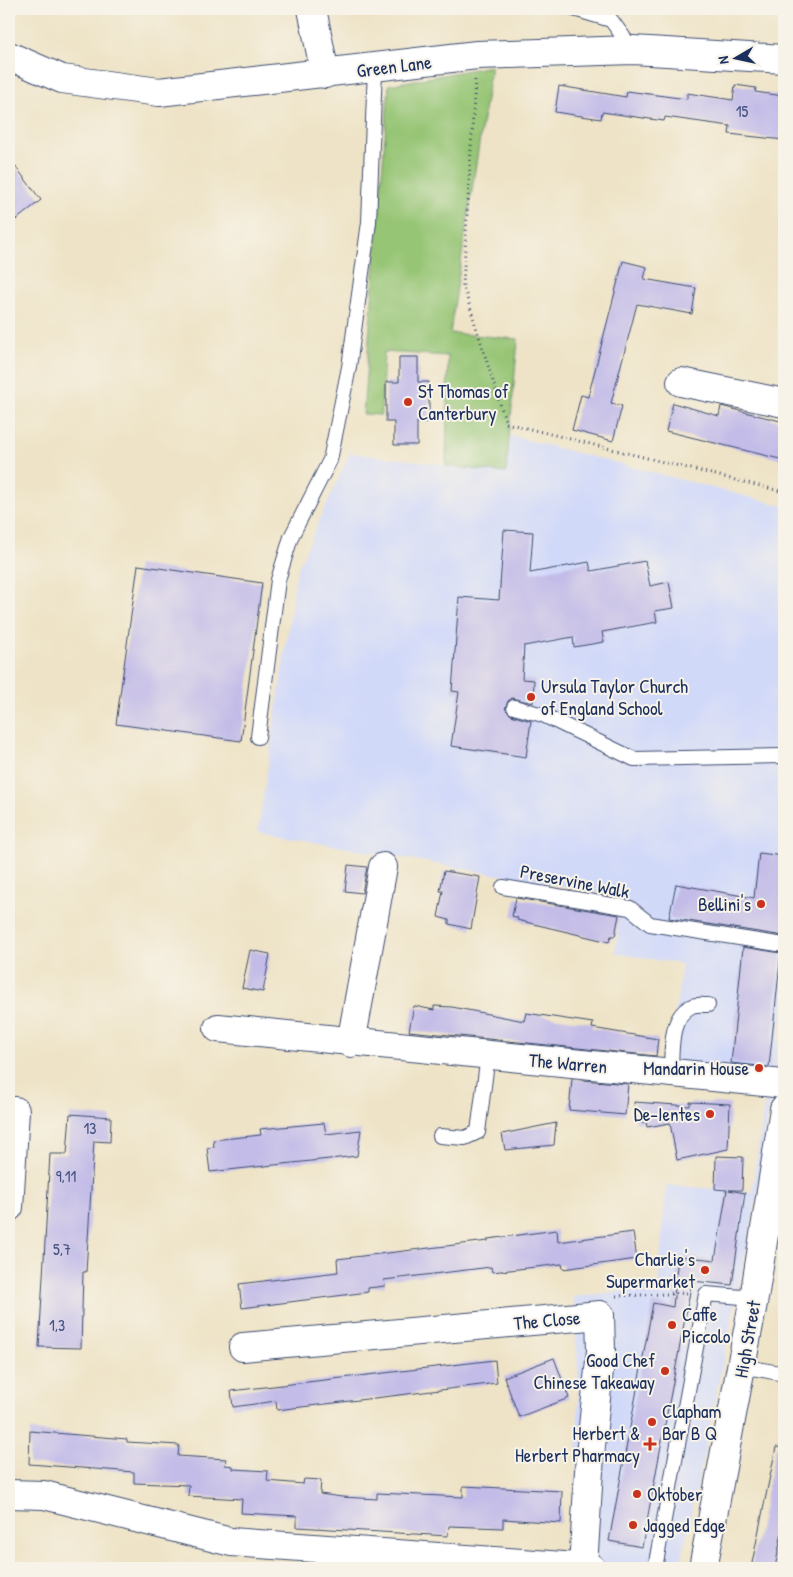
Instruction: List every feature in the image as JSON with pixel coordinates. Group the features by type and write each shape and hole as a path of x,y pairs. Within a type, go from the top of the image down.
{"street":[{"path":"312,9 325,74"},
{"name":"Green Lane","path":"9,56 62,79 159,92 477,55 633,50 784,59"},
{"path":"682,382 784,403"},
{"path":"351,1043 383,867"},
{"name":"The Warren","path":"218,1028 351,1043 784,1084"},
{"name":"High Street","path":"704,1568 754,1298 784,1109"},
{"path":"9,1207 14,1111"},
{"name":"The Close","path":"243,1347 600,1315 601,1351 590,1455 587,1568"},
{"path":"9,1494 44,1496 231,1542 587,1568"}],"lane":[{"path":"574,9 611,20 633,50"},
{"path":"258,737 278,580 291,537 330,460 349,367 369,222 375,68"},
{"path":"514,706 543,715 634,758 784,756"},
{"name":"Preservine Walk","path":"503,887 630,908 650,924 784,945"},
{"path":"671,1072 673,1033 681,1016 693,1005 708,1005"},
{"path":"440,1136 465,1138 478,1132 488,1055"},
{"path":"655,1568 706,1294 754,1298"},
{"path":"742,1366 784,1374"}],"path":[{"path":"477,55 463,285 506,423 784,492"},
{"path":"614,1296 706,1294"}],"shaded area":[{"name":"Ursula Taylor Church of England School","path":"511,436 784,506 784,1000 756,1202 680,1568 574,1568 579,1381 573,1297 658,1287 666,1185 752,1192 767,1086 667,1076 682,964 615,953 622,897 258,832 297,570 350,453 505,472"}],"green space":[{"path":"491,66 450,333 518,339 506,473 446,466 448,356 384,352 381,415 363,414 389,85"}],"building":[{"path":"735,85 756,88 755,92 784,96 784,140 729,134 730,126 665,117 664,121 602,112 601,119 555,112 559,86 626,97 627,91 687,99 687,93 733,100"},
{"path":"9,158 41,200 16,220 9,210"},
{"path":"623,261 647,267 644,279 696,288 692,314 637,304 611,403 622,406 613,441 572,430 581,395 588,397"},
{"name":"St Thomas of Canterbury","path":"399,357 418,357 418,382 429,382 429,422 417,422 417,445 394,445 394,422 386,422 386,382 399,382"},
{"path":"673,403 719,416 721,406 784,422 784,460 666,431"},
{"path":"504,530 533,532 530,573 589,562 591,571 645,561 650,586 669,582 674,608 655,611 657,622 602,632 604,642 574,647 573,637 524,646 522,679 534,680 533,703 512,698 508,701 505,709 511,715 531,721 526,757 451,746 459,692 452,691 459,597 499,600"},
{"path":"138,565 262,583 241,741 116,724"},
{"path":"759,853 784,856 784,936 669,918 676,884 754,898"},
{"path":"348,865 367,867 362,893 345,891"},
{"path":"444,871 480,877 471,929 449,924 449,920 438,917 443,891 440,891"},
{"path":"516,898 619,915 615,936 611,936 609,942 517,920 518,918 512,916"},
{"path":"743,947 781,953 769,1067 731,1063"},
{"path":"250,950 270,954 263,992 242,988"},
{"path":"414,1006 434,1010 434,1006 452,1007 524,1021 526,1013 593,1023 592,1028 658,1039 656,1056 409,1031"},
{"path":"572,1079 628,1084 625,1115 569,1110"},
{"path":"634,1102 690,1106 690,1102 730,1104 728,1149 677,1160 670,1123 647,1127 646,1122 636,1123"},
{"path":"70,1114 111,1117 110,1142 94,1141 86,1272 83,1272 81,1348 39,1347 50,1154 67,1154"},
{"path":"324,1123 326,1134 361,1130 357,1156 210,1172 207,1148 214,1147 213,1140 261,1135 260,1129"},
{"path":"556,1123 554,1145 505,1150 502,1134"},
{"path":"716,1156 743,1157 742,1190 729,1190 745,1193 732,1285 692,1281 642,1547 609,1541 653,1303 673,1307 678,1256 715,1260 727,1190 715,1189"},
{"path":"557,1230 558,1242 633,1232 637,1259 563,1269 562,1264 492,1272 491,1267 384,1280 385,1286 368,1288 368,1292 242,1308 239,1284 338,1272 337,1259 488,1241 488,1239"},
{"path":"554,1358 569,1398 519,1417 504,1377"},
{"path":"495,1360 497,1383 277,1410 276,1401 233,1407 231,1391"},
{"path":"30,1431 127,1439 127,1442 179,1445 178,1456 226,1459 225,1465 233,1466 233,1469 268,1471 267,1481 303,1484 304,1479 321,1480 320,1494 342,1497 377,1499 377,1493 463,1497 463,1486 562,1491 561,1523 503,1519 503,1528 449,1526 448,1536 297,1527 297,1516 241,1513 242,1499 188,1496 189,1485 134,1483 134,1472 29,1464"},
{"path":"776,1447 784,1448 784,1533 782,1532 775,1568 751,1568"}],"place":[{"name":"St Thomas of Canterbury","path":"408,402"},
{"name":"Ursula Taylor Church of England School","path":"531,697"},
{"name":"Bellini's","path":"761,904"},
{"name":"Mandarin House","path":"759,1068"},
{"name":"De-Ientes","path":"710,1114"},
{"name":"Charlie's Supermarket","path":"705,1270"},
{"name":"Caffe Piccolo","path":"672,1325"},
{"name":"Good Chef Chinese Takeaway","path":"665,1371"},
{"name":"Clapham Bar B Q","path":"652,1422"},
{"name":"Herbert & Herbert Pharmacy","path":"650,1444"},
{"name":"Oktober","path":"637,1494"},
{"name":"Jagged Edge","path":"633,1525"}]}
